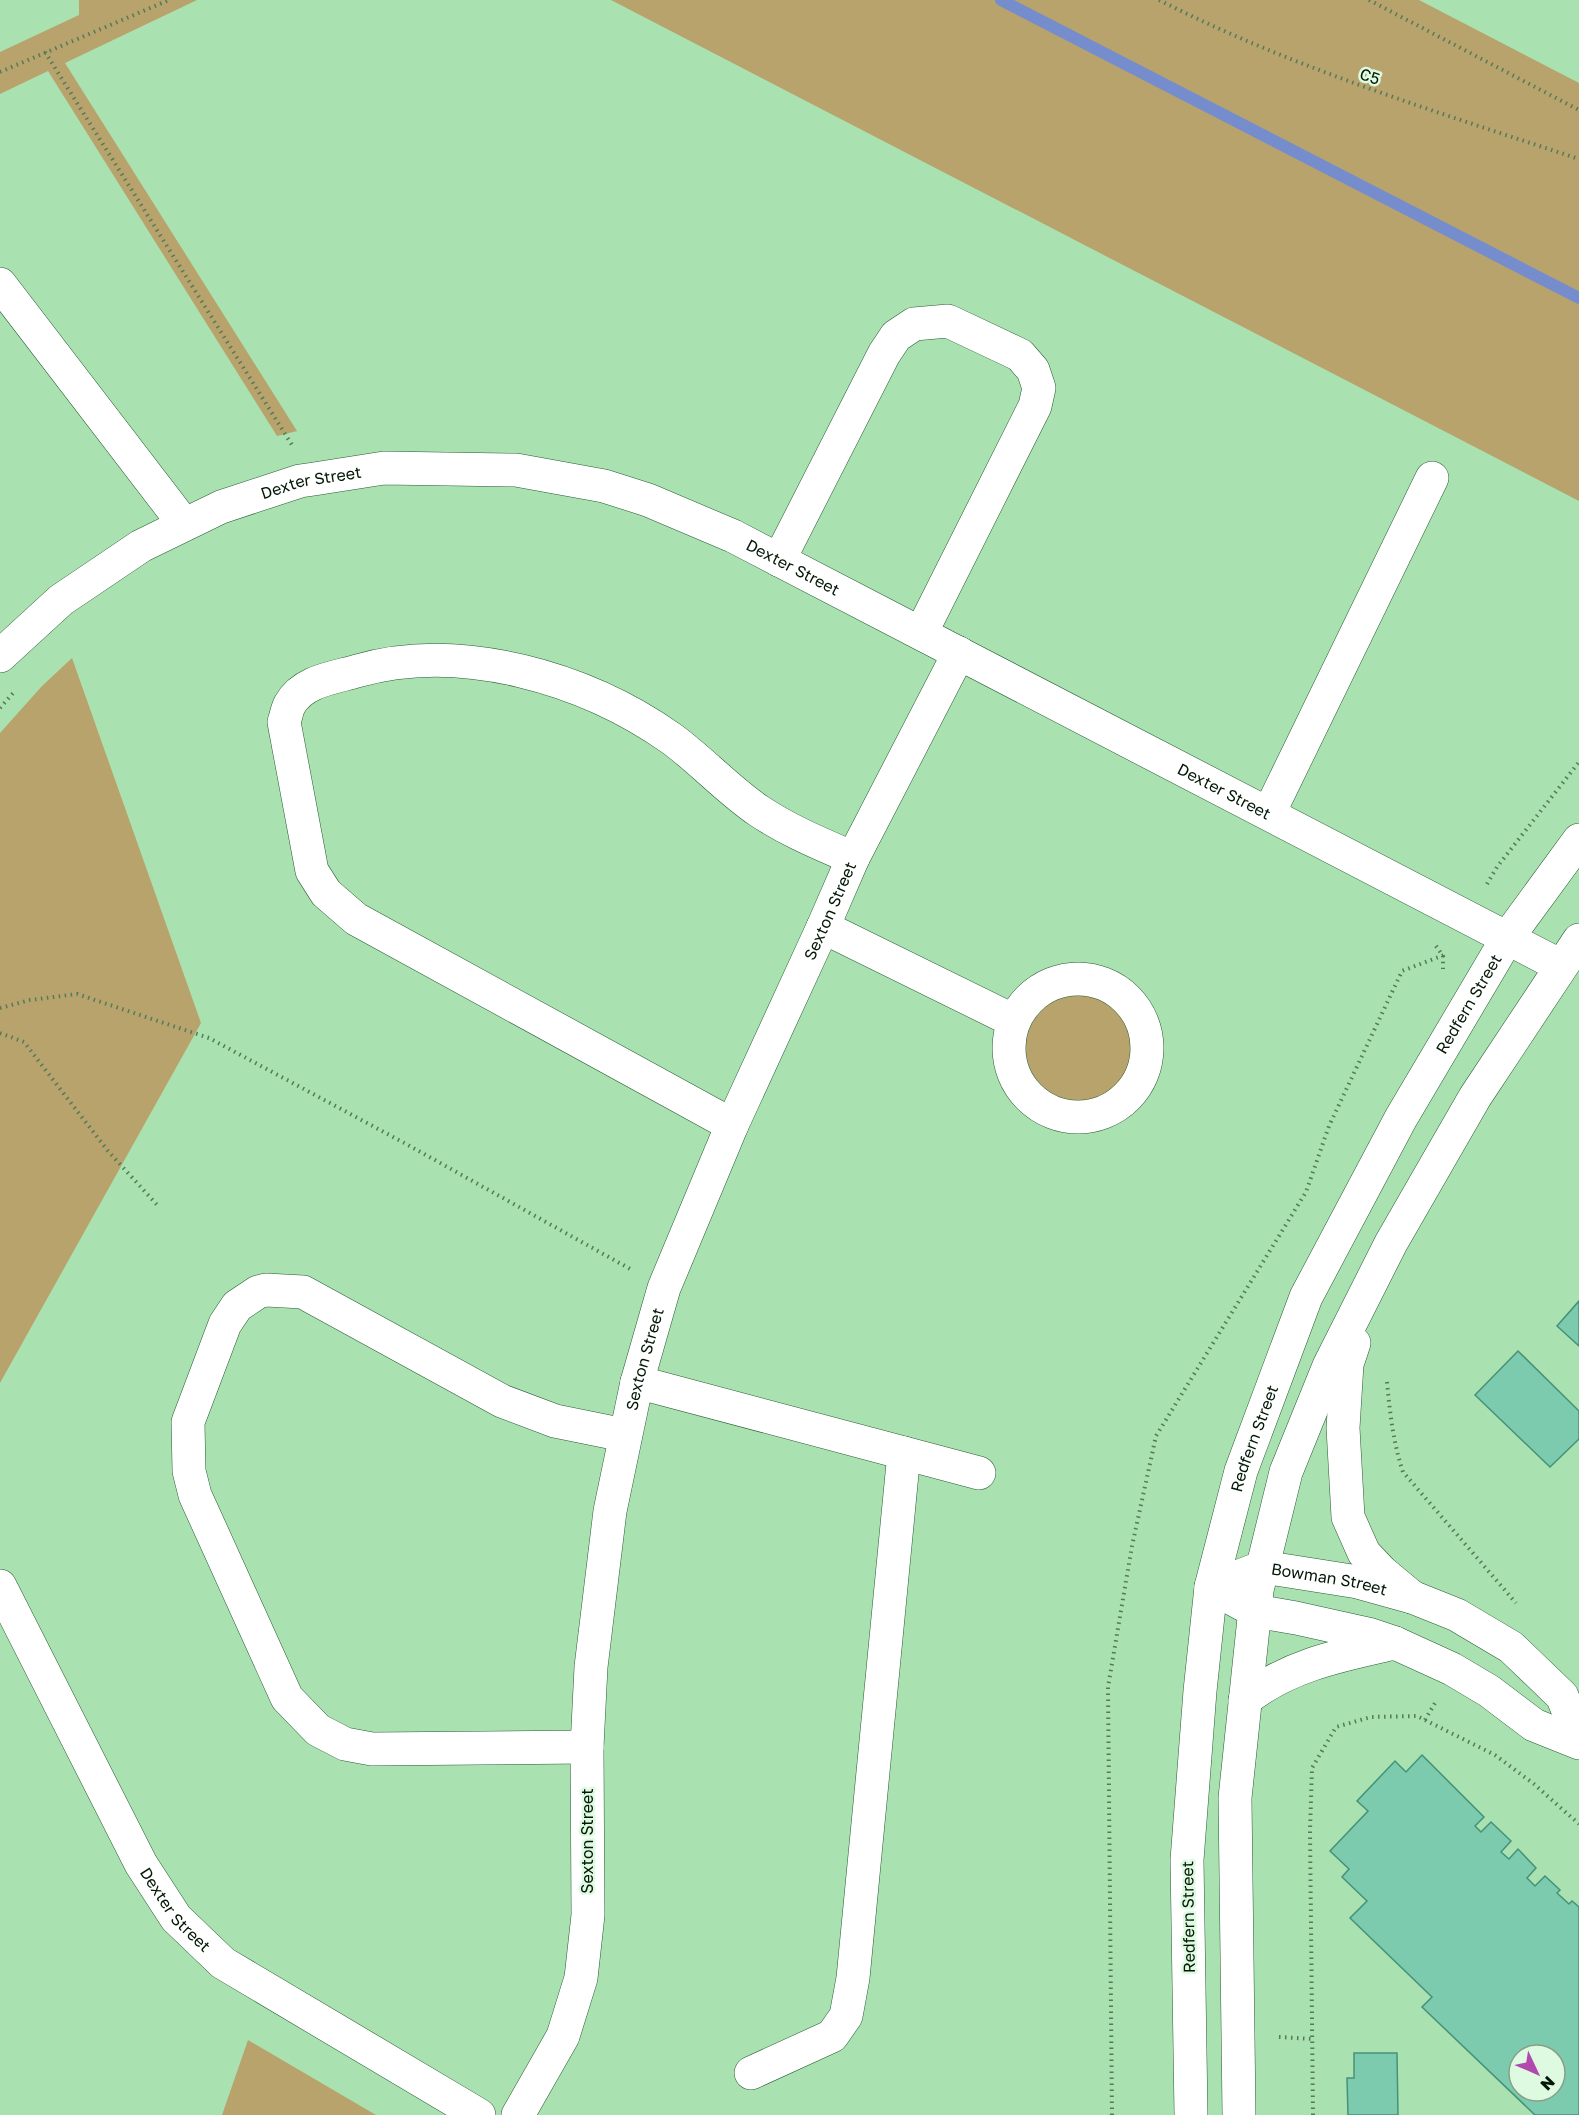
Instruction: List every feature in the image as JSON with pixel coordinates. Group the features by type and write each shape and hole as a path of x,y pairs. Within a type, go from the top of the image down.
{"street":[{"path":"0,284 184,524"},
{"path":"779,560 884,354 896,336 914,324 948,321 1020,355 1033,370 1039,388 1035,406 921,633"},
{"name":"Dexter Street","path":"0,656 61,600 141,546 221,507 300,481 384,468 516,470 604,486 648,500 733,536 1508,937 1570,953"},
{"path":"1269,813 1432,478"},
{"name":"Sexton Street","path":"518,2115 563,2036 581,1977 588,1915 586,1747 597,1611 610,1511 624,1435 664,1288 732,1125 824,927 853,858 959,653"},
{"path":"732,1125 356,919 326,893 312,871 284,722 290,704 308,685 384,663 419,660 493,664 567,684 639,718 672,739 757,810 786,828 853,858"},
{"name":"Redfern Street","path":"1191,2115 1187,1860 1200,1691 1211,1587 1241,1471 1306,1297 1401,1118 1508,937 1579,840"},
{"path":"824,927 1014,1021"},
{"path":"1239,2115 1234,1798 1255,1611 1263,1566 1290,1462 1329,1366 1391,1243 1475,1097 1570,953"},
{"path":"1088,979 1110,986 1129,999 1142,1018 1148,1040 1146,1062 1138,1084 1123,1101 1103,1113 1080,1118 1058,1114 1037,1104 1021,1088 1011,1067 1009,1043 1014,1021 1026,1001 1045,988 1066,980 1088,979"},
{"path":"1391,1243 1347,1364 1343,1428 1348,1517 1364,1553 1382,1572 1412,1597"},
{"path":"586,1747 372,1749 345,1744 318,1730 287,1698 195,1495 189,1471 188,1422 225,1324 237,1306 258,1292 266,1290 303,1292 502,1401 555,1421 624,1435"},
{"path":"637,1382 979,1473"},
{"path":"751,2073 832,2036 846,2016 853,1978 904,1453"},
{"name":"Bowman Street","path":"1211,1587 1263,1566 1359,1582 1412,1597 1457,1616 1511,1647 1562,1696 1579,1737"},
{"name":"Dexter Street","path":"0,1586 141,1864 176,1918 223,1963 479,2115"},
{"path":"1211,1587 1255,1611 1358,1632 1395,1643 1452,1669 1479,1685 1534,1725 1579,1743"},
{"path":"1245,1700 1259,1689 1295,1669 1395,1643"}],"path":[{"path":"0,72 169,0"},
{"name":"C5","path":"1160,0 1198,20 1335,77 1579,159"},
{"path":"1369,0 1579,110"},
{"path":"45,52 314,479"},
{"path":"0,708 15,691"},
{"path":"1497,867 1577,768 1579,762"},
{"path":"1402,971 1443,956 1434,941"},
{"path":"0,1008 30,1000 77,994 209,1038 408,1145 664,1288"},
{"path":"0,1033 24,1042 108,1151 159,1207"},
{"path":"1387,1380 1391,1426 1403,1472 1520,1608"},
{"path":"1314,2115 1310,1831 1312,1768 1336,1727 1371,1717 1417,1716 1495,1755 1534,1784 1579,1824"},
{"path":"1279,2037 1312,2039"}],"shaded area":[{"path":"79,0 197,0 65,63 297,431 277,436 48,71 0,94 0,52 79,15"},
{"path":"611,0 1419,0 1579,83 1579,501"},
{"path":"72,658 201,1023 0,1383 0,733 42,686"},
{"path":"1080,992 1101,996 1119,1008 1131,1026 1135,1047 1131,1068 1119,1086 1101,1098 1080,1102 1059,1098 1041,1086 1029,1068 1025,1047 1029,1026 1041,1008 1059,996"},
{"path":"248,2040 376,2115 222,2115"}],"building":[{"path":"1579,1301 1579,1346 1557,1326"},
{"path":"1518,1351 1579,1411 1579,1439 1550,1467 1475,1395"},
{"path":"1422,1755 1484,1817 1475,1826 1481,1832 1491,1822 1511,1841 1501,1852 1509,1859 1518,1849 1536,1868 1527,1878 1535,1886 1545,1876 1560,1890 1557,1893 1569,1904 1572,1901 1579,1907 1579,2115 1535,2115 1522,2103 1567,2103 1567,2043 1507,2043 1507,2088 1422,2007 1432,1997 1350,1918 1367,1901 1342,1877 1349,1869 1330,1851 1368,1811 1357,1801 1395,1761 1406,1772"},
{"path":"1354,2053 1397,2053 1398,2115 1348,2115 1347,2078 1354,2078"}],"waterway":[{"path":"1001,0 1579,298"}]}
